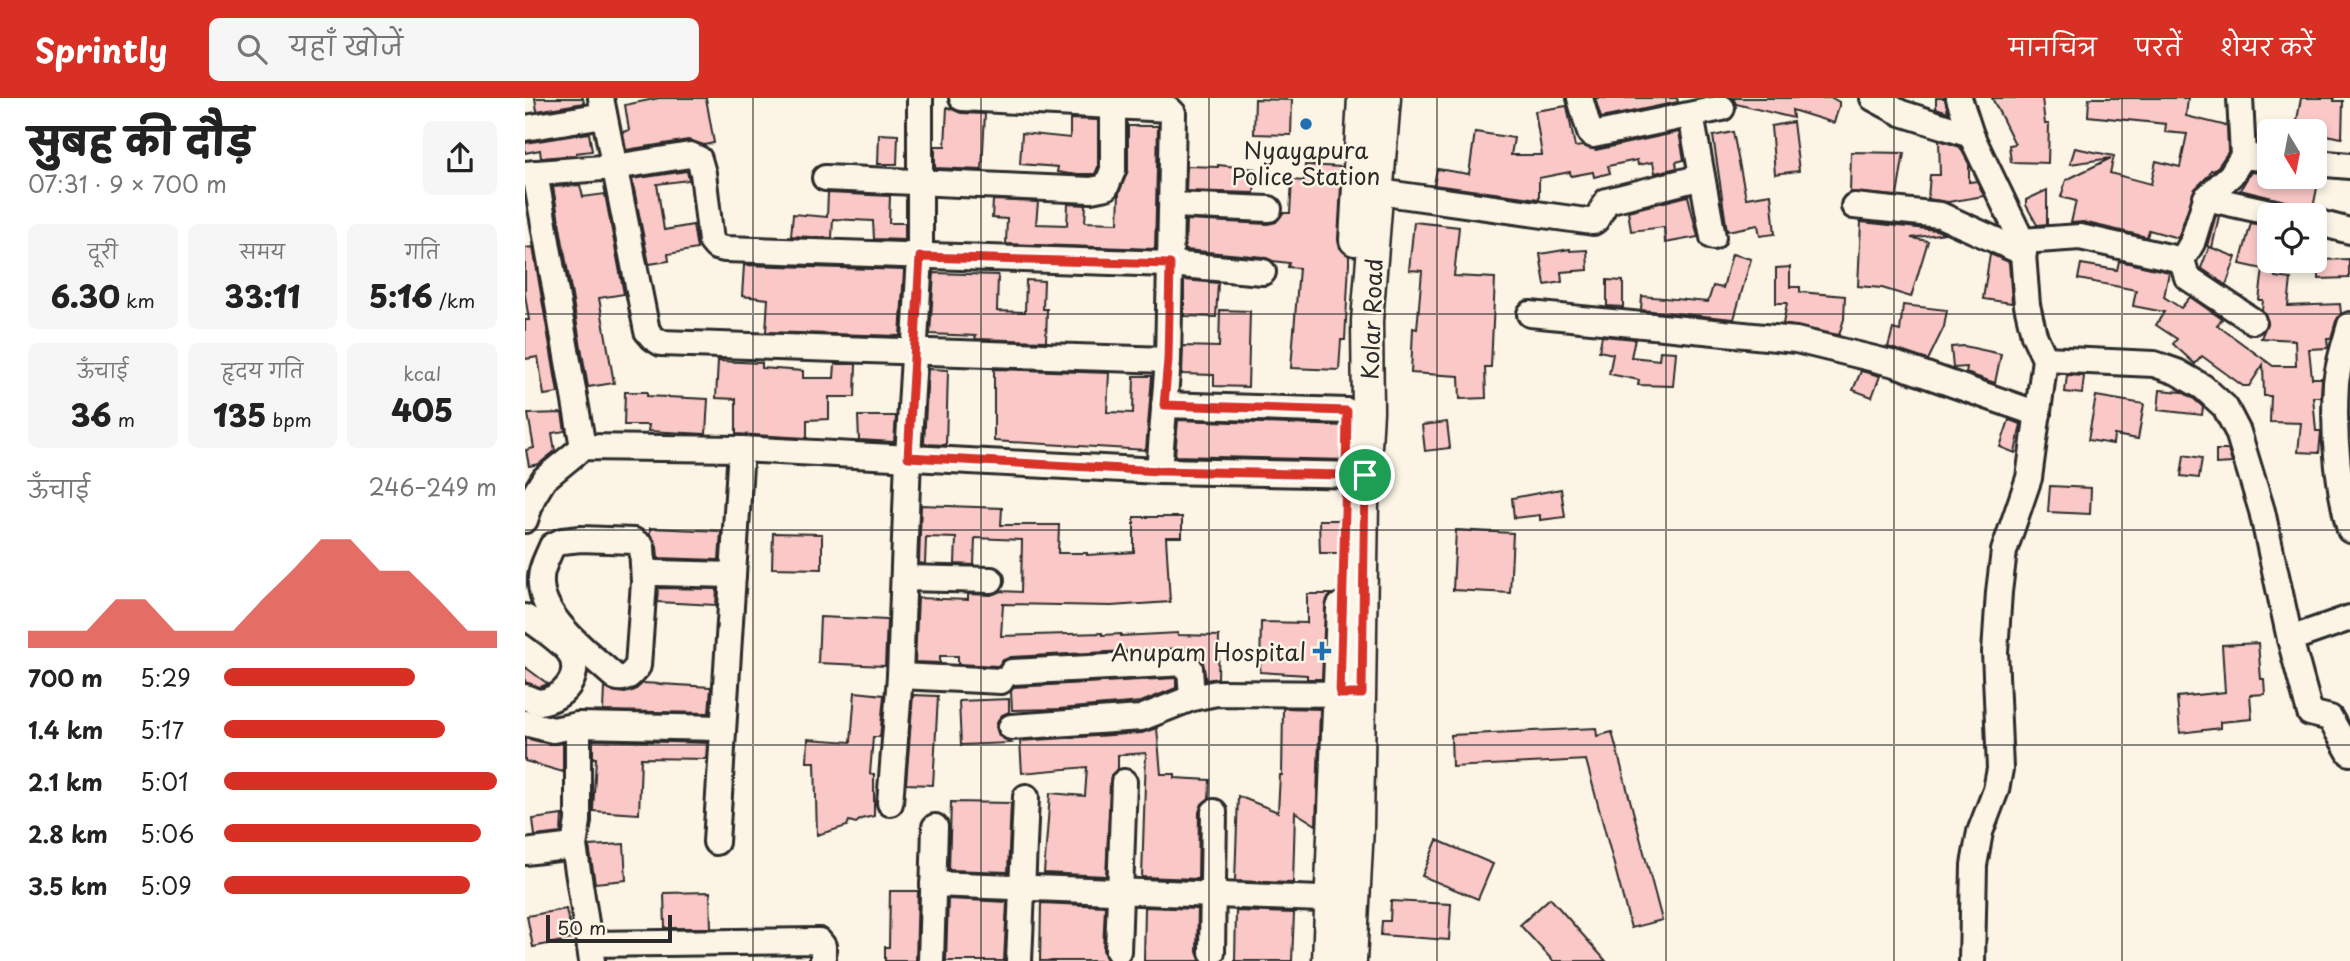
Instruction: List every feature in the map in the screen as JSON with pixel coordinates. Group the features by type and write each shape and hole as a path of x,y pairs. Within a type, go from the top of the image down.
{"main road":[{"name":"Kolar Road","path":"1355,475 1368,411 1367,321 1379,192 1363,98"},
{"name":"Kolar Road","path":"1351,961 1344,900 1355,475 1347,411 1371,150 1385,98"},
{"name":"Kolar Road","path":"1328,961 1344,900"}],"street":[{"path":"890,803 900,676 908,457 920,257 920,98"},
{"path":"962,98 1169,109 1173,113 1168,360 1159,471"},
{"path":"1580,98 1590,134 1593,135 1722,108"},
{"path":"1873,98 1901,113 1971,135"},
{"path":"1959,98 1971,135 2023,247 2032,325 2045,359 2029,478 2004,551 2001,572 1995,652 2000,769 1996,790 1980,832 1974,865 1972,961"},
{"path":"2240,98 2243,156 2231,175 2206,198 2192,243 2182,260 2187,278 2253,321"},
{"path":"825,178 1091,190 1106,187 1113,170 1113,106"},
{"path":"525,128 602,107 647,331 661,343 1168,360"},
{"path":"1691,115 1713,237"},
{"path":"583,447 530,173 615,167 689,155 699,159 703,173 711,241 716,247 725,249 1170,264 1263,272"},
{"path":"2243,156 2257,158"},
{"path":"2327,164 2350,166"},
{"path":"1379,192 1593,222 1607,201 1702,177"},
{"path":"2206,198 2257,209"},
{"path":"1173,205 1269,209"},
{"path":"1854,206 1940,215 2023,247 2080,237 2182,260"},
{"path":"2327,225 2350,231"},
{"path":"1530,314 1796,340 1885,361 2038,414"},
{"path":"2350,324 2336,381 2337,467 2350,530"},
{"path":"2045,359 2154,364 2203,387 2225,407 2238,432 2262,511 2290,639 2311,713 2313,716 2329,718 2350,753"},
{"path":"1164,405 1347,411"},
{"path":"528,499 544,479 583,447 741,449 1159,471 1355,475"},
{"path":"716,842 741,449"},
{"path":"562,541 633,541 642,547 644,582 638,666 629,677 622,680 615,677 553,618 530,589 540,576 552,546 562,541"},
{"path":"656,573 733,575"},
{"path":"904,578 991,580"},
{"path":"525,617 571,653 576,670 570,686 554,697 538,702 525,697"},
{"path":"2290,639 2350,618"},
{"path":"900,676 1006,676 1186,663 1190,668 1192,698"},
{"path":"1011,727 1140,718 1192,698 1217,693 1351,694"},
{"path":"525,723 553,730 578,725 722,728"},
{"path":"578,725 579,821 574,846 591,952 819,941 823,946 823,961"},
{"path":"1118,951 1124,782"},
{"path":"1019,961 1026,797"},
{"path":"1212,952 1215,812"},
{"path":"930,961 935,827"},
{"path":"525,852 574,846"},
{"path":"933,884 1344,900"}],"building":[{"path":"535,98 583,98 584,103 537,111"},
{"path":"659,98 706,98 714,143 704,145 688,140 626,150 623,132 629,130 625,105"},
{"path":"1595,98 1677,98 1678,102 1601,118"},
{"path":"1733,98 1832,98 1839,102 1839,106 1834,123 1792,110 1793,118 1736,104"},
{"path":"1936,98 1945,98 1948,112 1936,108"},
{"path":"1992,98 2042,98 2045,124 2049,124 2048,163 2011,162 2009,145 2015,144"},
{"path":"2089,98 2188,98 2186,116 2227,126 2228,152 2214,171 2211,170 2195,189 2178,238 2149,230 2147,237 2083,222 2071,223 2076,201 2061,197 2066,180 2111,158 2070,164 2075,148 2114,156 2110,173 2151,184 2156,161 2180,167 2187,134 2165,132 2166,124 2088,116"},
{"path":"2301,98 2334,98 2334,101 2343,101 2342,138 2327,135 2327,119 2297,119"},
{"path":"1255,99 1292,100 1291,135 1254,134"},
{"path":"1567,106 1575,147 1583,146 1596,150 1679,132 1684,160 1676,162 1677,168 1655,173 1653,162 1638,165 1637,160 1608,166 1610,173 1594,177 1593,172 1571,176 1570,172 1539,178 1539,199 1434,185 1437,169 1469,174 1475,132 1514,138 1511,155 1542,155 1535,111"},
{"path":"947,107 961,113 985,114 982,170 935,168 935,146 945,146"},
{"path":"1070,119 1098,120 1098,167 1095,174 1070,174 1057,172 1058,167 1020,164 1022,133 1070,138"},
{"path":"1793,122 1799,171 1775,174 1771,126"},
{"path":"1128,126 1158,126 1155,249 1006,244 1007,219 992,218 993,200 1038,202 1036,224 1067,225 1068,204 1086,205 1085,222 1118,223 1119,193 1128,170"},
{"path":"1733,132 1746,198 1771,194 1775,234 1760,236 1758,225 1727,231 1713,136"},
{"path":"589,133 592,151 541,158 540,150 525,153 525,143"},
{"path":"879,134 898,135 897,164 878,164"},
{"path":"1939,140 1960,147 1969,164 1969,182 1977,181 1984,196 1948,202 1928,199 1930,175 1940,175"},
{"path":"1851,152 1904,153 1897,196 1850,192"},
{"path":"1218,165 1255,169 1254,193 1186,191 1187,166"},
{"path":"1305,165 1342,167 1338,240 1340,248 1349,256 1349,263 1345,340 1341,340 1339,370 1291,368 1299,268 1288,267 1289,263 1264,257 1185,250 1186,220 1268,224 1276,222 1283,213 1290,213 1292,180 1304,181"},
{"path":"687,171 689,180 657,184 664,230 693,225 697,249 668,254 669,261 649,264 632,179"},
{"path":"2251,172 2257,173 2257,189 2317,189 2314,203 2293,203 2240,190"},
{"path":"580,185 583,197 605,194 624,294 599,298 614,383 588,387 553,187"},
{"path":"2047,190 2047,224 2037,225 2026,200"},
{"path":"828,193 890,196 889,223 905,223 905,240 874,239 873,221 833,219 832,238 791,236 793,214 827,217"},
{"path":"1688,196 1698,237 1665,243 1664,227 1631,231 1628,211"},
{"path":"2216,215 2219,216 2212,248 2236,257 2226,285 2201,268"},
{"path":"1414,222 1459,227 1454,276 1495,278 1491,367 1485,367 1486,398 1460,399 1459,376 1411,373 1413,328 1417,329 1422,271 1409,270"},
{"path":"1861,222 1945,233 1911,238 1928,241 1911,297 1882,288 1858,286"},
{"path":"2251,223 2257,224 2257,268 2240,264"},
{"path":"533,247 558,393 544,395 538,357 525,359 525,320 529,320 525,295 525,248"},
{"path":"1570,249 1587,250 1588,270 1561,272 1562,282 1545,285 1540,254"},
{"path":"1732,254 1751,259 1734,319 1641,310 1642,296 1708,302 1713,286 1723,288"},
{"path":"1990,254 2009,262 2012,303 1983,299"},
{"path":"2349,259 2349,278 2319,279 2319,273 2327,273 2327,260"},
{"path":"2119,261 2169,272 2164,297 2181,308 2190,297 2222,319 2217,325 2273,366 2296,366 2295,340 2261,338 2268,321 2262,310 2263,300 2259,300 2262,273 2276,273 2275,277 2291,279 2288,306 2340,304 2341,314 2331,338 2327,338 2328,348 2309,349 2312,378 2322,378 2321,397 2313,397 2316,431 2321,431 2319,453 2298,452 2301,423 2270,422 2271,396 2264,396 2263,365 2249,386 2243,386 2202,356 2195,364 2173,344 2177,339 2156,325 2164,312 2133,306 2136,290 2078,279 2081,264 2117,270"},
{"path":"744,265 904,270 900,336 766,332 768,299 742,296"},
{"path":"1790,267 1790,287 1800,287 1800,292 1845,296 1844,319 1839,335 1783,324 1787,303 1776,303 1776,268"},
{"path":"934,273 998,275 997,311 1025,312 1026,280 1044,281 1046,341 975,339 976,336 930,334"},
{"path":"1184,280 1218,283 1216,317 1184,316"},
{"path":"1607,280 1623,281 1623,307 1607,306"},
{"path":"1903,305 1947,310 1944,327 1928,360 1888,347 1893,329 1900,331"},
{"path":"1220,310 1250,311 1248,387 1214,386 1214,375 1182,374 1183,346 1219,347"},
{"path":"1602,336 1635,339 1631,357 1659,360 1660,351 1676,352 1673,386 1638,385 1639,380 1609,374 1613,354 1599,351"},
{"path":"1964,346 2001,354 1995,383 1966,373 1967,367 1953,368 1951,347"},
{"path":"718,361 762,363 762,368 803,371 803,378 834,378 835,364 856,364 855,397 829,397 829,419 807,420 807,438 736,434 736,399 716,398"},
{"path":"928,369 948,370 946,445 924,444"},
{"path":"994,369 1109,373 1107,412 1133,413 1134,376 1152,376 1146,450 994,441"},
{"path":"1861,371 1880,376 1872,397 1853,390"},
{"path":"2067,375 2084,376 2082,394 2065,392"},
{"path":"2160,390 2182,392 2194,399 2203,407 2202,415 2158,410"},
{"path":"625,392 647,392 647,396 708,399 706,434 648,431 649,425 624,425"},
{"path":"2096,396 2144,404 2138,439 2114,435 2113,444 2088,440"},
{"path":"562,413 565,431 552,433 555,451 539,464 529,466 526,450 534,448 528,414"},
{"path":"858,416 896,416 894,442 859,440"},
{"path":"1178,420 1346,426 1346,460 1175,456"},
{"path":"2009,420 2021,424 2015,453 2000,447"},
{"path":"1447,422 1450,448 1425,451 1422,425"},
{"path":"2216,450 2228,450 2232,463 2216,464"},
{"path":"2184,455 2202,458 2199,478 2181,476"},
{"path":"2050,486 2091,488 2090,514 2048,512"},
{"path":"1561,489 1565,517 1540,520 1540,515 1514,518 1512,498"},
{"path":"921,505 1002,508 1001,525 1059,525 1058,553 1087,555 1134,552 1134,517 1182,517 1182,537 1166,537 1170,602 1111,606 1003,604 1001,636 1178,633 1219,636 1218,678 1206,680 1202,659 1193,650 1185,648 1011,657 998,666 958,664 958,656 940,656 940,663 915,662 918,598 968,600 968,594 1021,592 1022,540 975,538 974,565 955,564 956,538 926,537 925,564 919,563"},
{"path":"1319,520 1340,520 1340,553 1320,553"},
{"path":"650,528 721,531 719,560 658,558 657,546 650,534"},
{"path":"1456,530 1513,533 1510,593 1453,590"},
{"path":"773,533 822,534 822,569 772,568"},
{"path":"658,588 717,589 716,605 657,602"},
{"path":"1307,594 1332,594 1325,607 1322,679 1307,679 1307,675 1260,672 1261,622 1307,623"},
{"path":"820,617 887,620 885,666 818,663"},
{"path":"2258,643 2265,694 2250,695 2252,719 2220,722 2220,728 2180,733 2177,697 2225,692 2222,645"},
{"path":"525,667 548,684 540,687 525,682"},
{"path":"1176,678 1176,688 1141,702 1012,710 1011,691 1014,687"},
{"path":"643,683 711,687 709,713 603,711 604,687 625,693 635,690"},
{"path":"855,692 884,695 880,737 873,737 870,774 874,774 874,816 856,823 849,821 847,826 817,835 815,762 807,762 808,739 851,742"},
{"path":"913,695 938,696 933,785 906,784"},
{"path":"1009,699 1009,712 1002,715 996,727 999,736 1011,743 961,745 959,701"},
{"path":"1283,708 1320,709 1316,825 1295,812 1293,883 1235,881 1238,796 1278,812 1282,775"},
{"path":"1157,728 1161,774 1175,774 1175,778 1210,780 1209,798 1202,804 1199,812 1198,879 1142,877 1146,753 1118,755 1118,769 1111,775 1106,876 1044,873 1050,793 1085,796 1087,767 1022,773 1020,741 1142,733"},
{"path":"1596,728 1597,736 1612,732 1662,920 1631,928 1586,760 1452,767 1451,735"},
{"path":"525,738 549,744 563,743 563,772 525,761"},
{"path":"593,740 707,743 706,759 641,758 639,814 593,811 596,758 593,758"},
{"path":"951,802 1011,803 1008,872 949,870"},
{"path":"562,815 561,833 535,836 533,819"},
{"path":"1437,840 1493,864 1478,899 1422,876"},
{"path":"624,844 626,880 595,883 589,846"},
{"path":"890,891 918,891 916,961 885,961 885,947 889,947"},
{"path":"710,892 711,928 665,928 664,893"},
{"path":"1550,898 1606,961 1553,961 1520,925"},
{"path":"948,899 1007,902 1004,961 946,961"},
{"path":"1391,901 1451,904 1449,940 1381,935 1382,921 1390,921"},
{"path":"1041,903 1105,906 1103,950 1108,961 1040,961"},
{"path":"1145,907 1198,909 1197,952 1201,961 1144,961"},
{"path":"566,909 572,939 533,947 527,916"},
{"path":"1236,911 1294,913 1292,961 1235,961"}],"place":[{"name":"Nyayapura Police Station","path":"1306,124"},
{"name":"Anupam Hospital","path":"1322,651"}],"route":[{"path":"1365,475 1346,475 1347,411 1164,405 1170,264 920,257 908,457 1159,471 1346,475 1340,694 1362,694 1365,475"}]}
